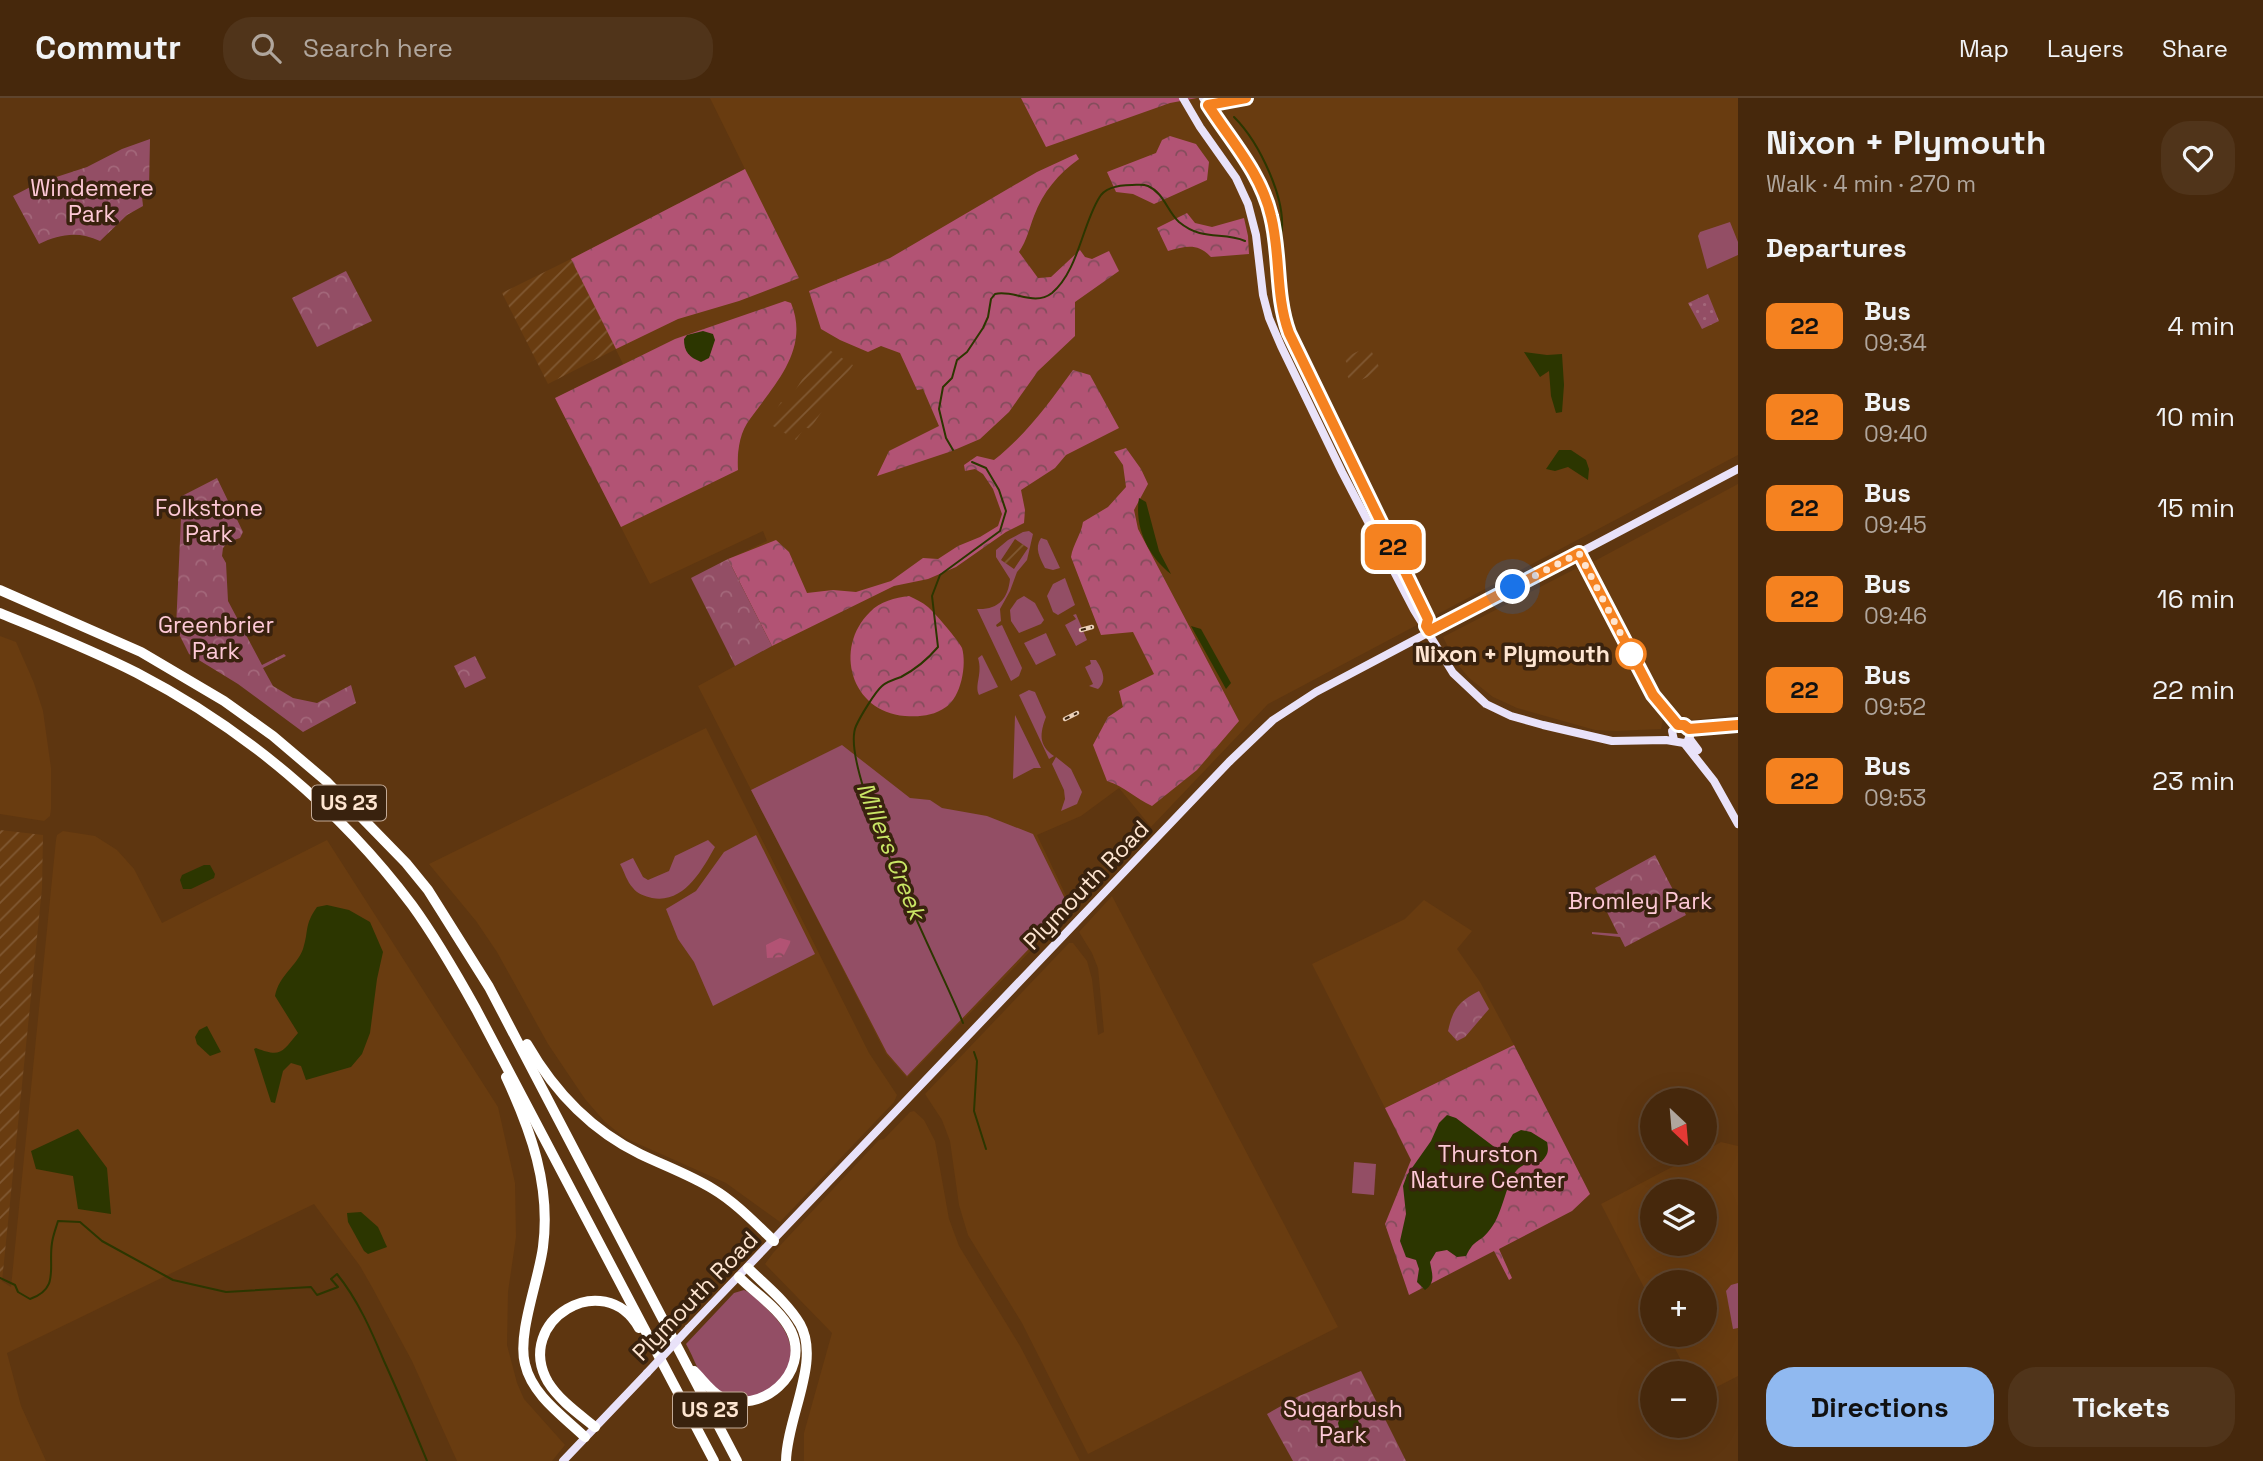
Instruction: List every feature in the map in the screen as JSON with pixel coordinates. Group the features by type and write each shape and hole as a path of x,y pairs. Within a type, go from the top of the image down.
{"highway":[{"name":"US 23","path":"0,590 141,652 246,716 326,781 406,863 428,890 489,987 737,1461"},
{"name":"US 23","path":"0,613 98,654 165,688 245,741 287,774 348,831 400,890 446,956 526,1099 714,1461"},
{"path":"428,890 482,964 533,1055 566,1099 618,1142 716,1190 774,1241"},
{"path":"476,1009 532,1137 543,1181 543,1246 525,1333 525,1366 538,1391 585,1437"},
{"path":"748,1268 791,1311 807,1339 808,1355 791,1419 786,1461"},
{"path":"684,1360 708,1387 720,1396 732,1400 750,1402 764,1398 778,1389 788,1377 796,1347 792,1332 774,1308 739,1278"},
{"path":"595,1427 550,1385 541,1359 542,1342 548,1329 556,1316 568,1307 584,1301 597,1301 624,1310 636,1323 672,1382"}],"main road":[{"path":"1183,98 1236,178 1245,197 1255,227 1263,295 1269,318 1315,417 1422,623 1453,673 1486,704 1511,716 1612,741 1637,742 1674,731 1687,727 1690,732 1687,740 1679,743 1674,731 1661,706 1579,553"},
{"path":"1203,98 1252,169 1267,202 1274,230 1278,287 1285,322 1326,412 1428,619 1427,628"},
{"path":"1315,417 1326,412"},
{"name":"Plymouth Road","path":"563,1461 1273,720 1427,628 1579,553 1738,469"},
{"path":"1370,525 1382,526"},
{"path":"1687,740 1716,783 1738,824"},
{"path":"1687,740 1718,777 1738,815"},
{"path":"1716,783 1727,794"}],"shaded area":[{"path":"710,98 1738,98 1738,455 1268,704 1151,827 1119,788 1081,816 1037,835 1072,908 907,1078 886,1054 698,686 772,646 728,559 767,541 763,531 650,584 555,398 623,364 571,259 745,169"},
{"path":"571,259 616,349 548,384 502,293"},
{"path":"703,331 713,334 715,340 709,358 701,362 688,354 684,339 687,335"},
{"path":"823,346 853,365 810,429 805,427 796,440 768,423 781,402 786,405"},
{"path":"1369,346 1383,375 1374,379 1372,375 1352,384 1345,372 1350,369 1344,358"},
{"path":"1524,352 1562,354 1562,412 1556,413 1551,396 1549,371 1540,377"},
{"path":"1559,450 1571,450 1586,460 1588,480 1568,467 1555,471 1546,469"},
{"path":"1738,484 1738,714 1694,720 1684,717 1674,709 1652,686 1589,564"},
{"path":"1139,498 1146,502 1159,551 1171,574 1156,559 1145,541 1139,520"},
{"path":"1015,539 1028,548 1014,569 1001,560"},
{"path":"1577,568 1602,606 1650,700 1663,719 1661,729 1595,730 1517,708 1493,697 1469,678 1455,661 1443,637"},
{"path":"1191,626 1201,629 1231,683 1226,689"},
{"path":"0,636 16,642 43,711 51,768 51,809 50,816 44,821 0,814"},
{"path":"706,728 869,1053 897,1095 894,1102 780,1222 726,1183 625,1138 605,1122 585,1099 548,1044 497,952 476,921 429,864"},
{"path":"0,830 43,835 42,888 2,1281 0,1280"},
{"path":"63,831 95,836 117,850 134,869 162,923 327,840 498,1107 515,1183 516,1237 508,1292 507,1345 524,1399 565,1445 552,1461 457,1461 412,1361 372,1287 360,1266 314,1204 7,1353 21,1406 46,1461 0,1461 0,1280 11,1287 56,840 57,835"},
{"path":"210,865 215,874 214,878 191,889 183,889 180,880 182,875"},
{"path":"1112,896 1338,1327 1088,1454 1022,1323 968,1235 959,1205 950,1141 942,1120 925,1094 1069,943 1073,943 1087,961 1092,979 1098,1035 1104,1032 1098,968 1079,932"},
{"path":"1424,900 1472,931 1457,949 1480,982 1514,1045 1385,1108 1312,964 1405,919"},
{"path":"327,905 349,910 370,922 383,952 370,1033 362,1054 351,1067 306,1080 301,1066 291,1063 283,1071 275,1103 271,1102 254,1049 276,1053 288,1045 298,1033 275,996 280,982 300,955 313,913 317,907"},
{"path":"207,1026 221,1052 210,1056 197,1044 195,1037 199,1030"},
{"path":"914,1111 924,1120 935,1141 949,1219 959,1246 1020,1346 1080,1461 804,1461 804,1433 832,1333 765,1264 879,1140 884,1139"},
{"path":"1447,1115 1456,1118 1497,1149 1504,1149 1513,1134 1521,1130 1531,1132 1547,1142 1548,1150 1541,1162 1522,1166 1516,1171 1493,1225 1466,1256 1457,1257 1447,1250 1436,1252 1430,1262 1432,1281 1425,1290 1417,1282 1419,1269 1416,1260 1406,1257 1400,1241 1406,1214 1403,1186 1439,1123"},
{"path":"78,1129 107,1168 111,1214 78,1209 73,1176 36,1169 31,1151"},
{"path":"1721,1142 1738,1146 1738,1376 1717,1387 1717,1361 1681,1361 1674,1347 1717,1347 1717,1270 1640,1270 1640,1280 1601,1204 1640,1184 1640,1256 1717,1256 1717,1179 1649,1179 1674,1166 1717,1166 1717,1144"},
{"path":"361,1212 378,1227 387,1247 368,1254 364,1251 348,1222 347,1213"},
{"path":"1349,1415 1357,1417 1359,1423 1359,1439 1354,1444 1341,1436 1338,1423 1340,1418"}],"green space":[{"path":"1021,98 1197,98 1170,103 1046,147"},
{"path":"1170,136 1196,144 1209,162 1207,180 1154,204 1133,194 1116,192 1107,172 1156,153 1162,140"},
{"name":"Windemere Park","path":"150,139 149,188 142,197 143,206 127,215 100,241 69,235 39,244 13,196 38,183 87,167 122,149"},
{"path":"1076,154 1079,159 1058,177 1042,199 1019,252 1038,278 1051,277 1080,250 1085,257 1092,259 1109,251 1119,271 1075,302 1075,336 1038,371 1009,412 980,439 877,476 889,451 939,426 923,389 917,390 900,353 881,346 868,352 821,329 809,291 890,258 1037,172"},
{"path":"745,169 799,278 739,301 678,319 616,349 571,259"},
{"path":"1187,213 1195,223 1212,227 1244,218 1249,254 1211,257 1201,249 1191,247 1168,251 1157,228"},
{"path":"1730,222 1738,242 1738,255 1707,269 1698,236 1700,232"},
{"path":"346,271 372,321 317,347 292,298"},
{"path":"1708,294 1719,321 1702,329 1688,303"},
{"path":"785,301 791,303 796,320 793,351 779,379 743,430 738,450 738,470 621,527 555,398 675,339"},
{"path":"1073,370 1090,375 1119,428 1066,455 1055,468 1021,490 1025,510 1024,523 1006,532 956,567 928,579 894,586 772,646 728,559 776,540 789,552 807,593 833,590 856,592 891,581 923,558 938,559 958,546 980,537 998,526 1002,514 993,489 983,474 975,469 965,471 964,465 977,456 994,460 1006,450 1036,418"},
{"path":"1126,448 1148,484 1134,510 1138,529 1239,721 1197,770 1152,806 1107,781 1093,745 1108,717 1123,707 1119,691 1154,674 1133,632 1101,635 1071,557 1083,522 1108,507 1126,487 1123,465 1114,452"},
{"path":"217,478 243,532 240,538 228,542 223,548 228,601 262,665 284,654 286,656 263,668 273,686 293,698 317,703 351,685 356,703 303,732 238,684 189,654 176,628 182,496"},
{"path":"1029,531 1033,534 1027,560 1017,572 1000,609 1001,621 996,625 1002,625 1022,668 1019,676 1011,681 977,609 991,608 1001,602 1007,592 1010,579 996,557 996,550 1023,532","holes":["1015,539 1028,548 1014,569 1001,560"]},
{"path":"1041,538 1047,540 1060,568 1045,568 1038,549"},
{"path":"728,559 772,646 735,666 691,578"},
{"path":"1065,578 1075,605 1058,615 1053,612 1047,596 1053,584"},
{"path":"909,596 926,605 952,633 962,648 963,655 962,680 956,696 946,707 921,716 886,712 872,703 860,691 853,676 851,660 852,643 870,612 883,603"},
{"path":"1024,596 1035,603 1044,620 1041,624 1019,633 1011,621 1010,610 1017,600"},
{"path":"1076,614 1087,640 1076,646 1065,625 1076,619 1073,615"},
{"path":"1046,633 1056,655 1036,665 1024,643"},
{"path":"982,655 998,687 979,695 978,658"},
{"path":"475,656 486,678 465,688 454,666"},
{"path":"1090,660 1096,660 1103,675 1103,682 1098,689 1089,686 1093,684 1085,667 1091,664"},
{"path":"1029,690 1035,692 1046,717 1042,738 1045,748 1054,756 1049,759 1019,695"},
{"path":"1015,715 1041,768 1034,768 1013,779"},
{"path":"842,745 910,798 930,800 942,808 987,816 1033,834 1069,907 907,1076 887,1053 751,790"},
{"path":"1056,757 1071,769 1082,792 1077,804 1061,811 1065,799 1064,790 1052,764"},
{"path":"756,835 815,954 713,1006 694,962 678,939 666,909 696,891 724,852"},
{"path":"708,840 715,847 704,866 683,891 674,896 652,898 639,893 629,883 620,864 633,858 643,877 648,880 669,871 675,856"},
{"name":"Bromley Park","path":"1655,855 1686,915 1625,947 1620,937 1592,934 1618,934 1595,888"},
{"path":"780,938 791,941 783,957 767,958 766,945"},
{"path":"1479,991 1489,1009 1465,1037 1457,1041 1448,1031 1452,1017 1461,1003"},
{"name":"Thurston Nature Center","path":"1514,1045 1590,1194 1572,1211 1499,1249 1512,1278 1509,1280 1494,1251 1409,1295 1385,1224 1411,1160 1385,1108"},
{"path":"1354,1162 1376,1164 1374,1195 1352,1193"},
{"path":"1738,1283 1738,1328 1733,1329 1726,1291 1731,1285"},
{"path":"744,1290 769,1311 786,1333 791,1354 787,1371 775,1386 759,1395 741,1398 723,1395 707,1383 686,1344 734,1293"},
{"name":"Sugarbush Park","path":"1361,1371 1406,1461 1293,1461 1267,1414 1299,1396"}],"waterway":[{"name":"Millers Creek","path":"1234,117 1253,141 1270,173 1280,206 1281,236"},
{"name":"Millers Creek","path":"953,450 946,438 939,409 943,387 952,378 957,360 967,352 983,328 991,299 995,294 1002,293 1031,298 1045,297 1052,293 1068,273 1093,209 1105,191 1123,185 1148,186 1158,193 1175,218 1188,228 1196,232 1245,241"},
{"name":"Millers Creek","path":"963,1023 876,825 854,749 856,726 879,689 916,667 938,647 932,596 940,575 1000,531 1006,511 999,490 986,468 972,462"},
{"name":"Millers Creek","path":"974,1052 977,1061 974,1111 986,1149"},
{"path":"0,1278 15,1285 18,1292 30,1299 46,1289 51,1276 52,1243 58,1221 80,1222 102,1241 173,1280 226,1292 311,1287 317,1295 338,1287 331,1279 337,1274 369,1327 427,1461"}],"railway":[{"path":"1081,630 1092,627"},
{"path":"1065,719 1077,713"}],"bus line":[{"name":"22","path":"1246,98 1208,105 1255,174 1262,190 1276,240 1280,300 1293,344 1428,619 1426,626 1429,631 1579,553 1653,695 1678,725 1689,729 1738,725"}],"place":[{"name":"Nixon + Plymouth","path":"1631,654"}],"route":[{"path":"1513,587 1579,553 1631,654"}],"park label":[{"name":"Folkstone Park","path":"209,521"},
{"name":"Greenbrier Park","path":"216,638"}]}
